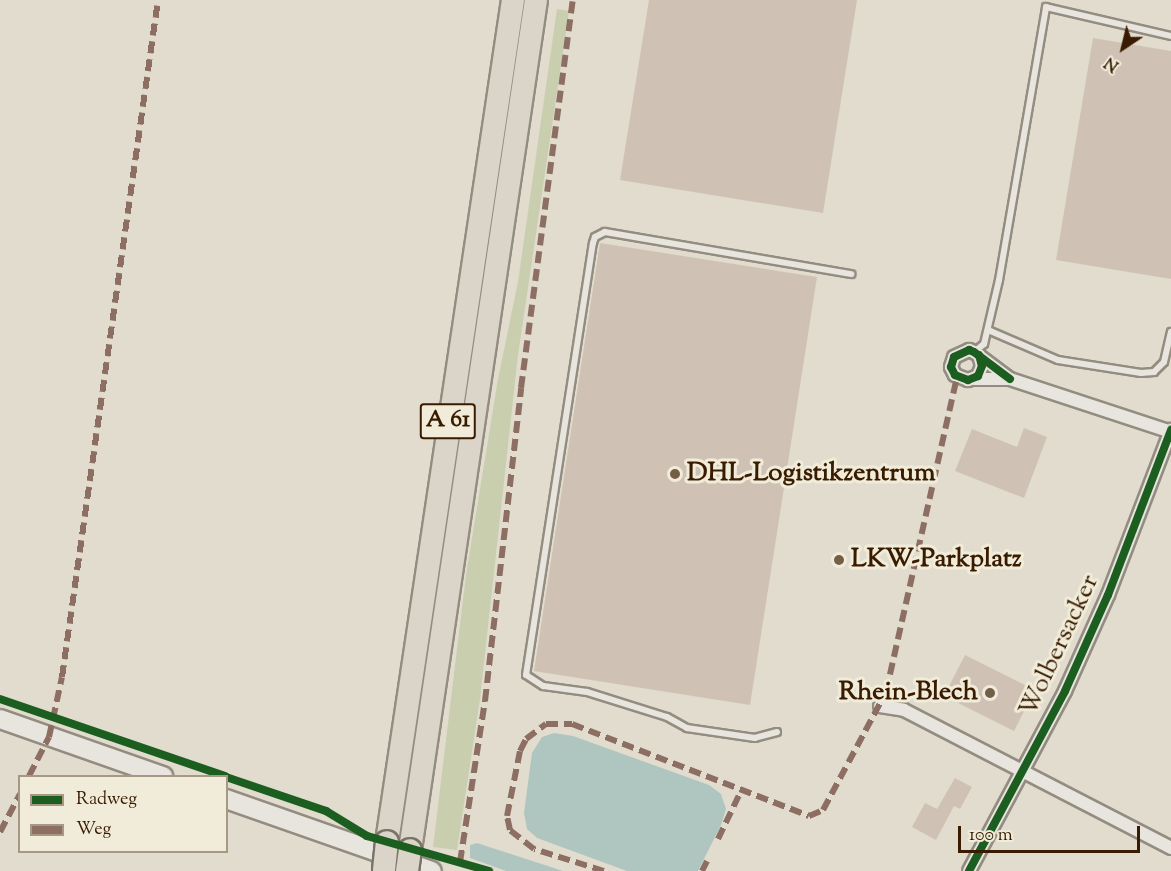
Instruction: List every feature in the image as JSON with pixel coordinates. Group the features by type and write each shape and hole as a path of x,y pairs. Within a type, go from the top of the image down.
{"highway":[{"name":"A 61","path":"384,870 513,0"},
{"name":"A 61","path":"408,860 536,0"},
{"name":"A 61","path":"497,263 514,214 548,0"}],"main road":[{"path":"0,719 157,775"},
{"path":"228,800 432,871"}],"street":[{"path":"1010,380 977,354 963,350 952,362 953,372 959,378 1010,380 1171,432"},
{"path":"974,379 982,366 977,354"},
{"name":"Wolbersacker","path":"969,871 1065,691 1108,595 1171,432"},
{"path":"880,706 904,710 1171,848"}],"lane":[{"path":"977,354 984,344 988,330 1046,7 1171,36"},
{"path":"777,732 755,738 687,728 667,717 587,692 543,686 526,675 593,243 600,234 613,233 851,274"},
{"path":"988,330 1058,360 1141,373 1154,372 1164,362 1171,332"}],"green space":[{"path":"557,9 569,11 518,355 480,699 457,850 433,847 466,575 498,379 518,282"}],"water":[{"path":"554,733 573,736 709,785 721,794 726,809 721,825 698,871 627,871 537,838 527,829 524,813 532,753 542,737"},
{"path":"477,843 563,871 506,871 470,858 470,845"}],"building":[{"path":"649,0 857,0 823,213 620,180"},
{"path":"1093,38 1171,51 1171,279 1056,260"},
{"name":"DHL-Logistikzentrum","path":"600,243 817,277 750,705 534,671"},
{"path":"1024,428 1047,437 1024,498 955,471 972,429 1017,447"},
{"name":"Rhein-Blech","path":"965,655 1035,690 1014,731 944,696"},
{"path":"955,778 972,787 960,809 954,806 936,840 912,827 925,803 937,809"}],"marked path":[{"path":"30,775 49,737 62,677 158,0"},
{"path":"460,862 485,701 521,388 573,0"},
{"path":"604,871 534,849 510,830 507,816 520,751 526,739 546,724 572,724 809,816 823,810 886,692 957,377"},
{"path":"718,839 740,793"},
{"path":"0,832 18,798"},
{"path":"702,871 707,861"}],"cycle path":[{"path":"979,355 982,366 978,376 968,380 955,375 951,367 954,357 969,350 974,352 1010,379"},
{"path":"969,871 1065,691 1108,595 1171,430"},
{"path":"0,699 222,775"},
{"path":"228,778 326,811 367,836 489,871"}],"place":[{"name":"DHL-Logistikzentrum","path":"675,474"},
{"name":"LKW-Parkplatz","path":"839,560"},
{"name":"Rhein-Blech","path":"990,693"}]}
